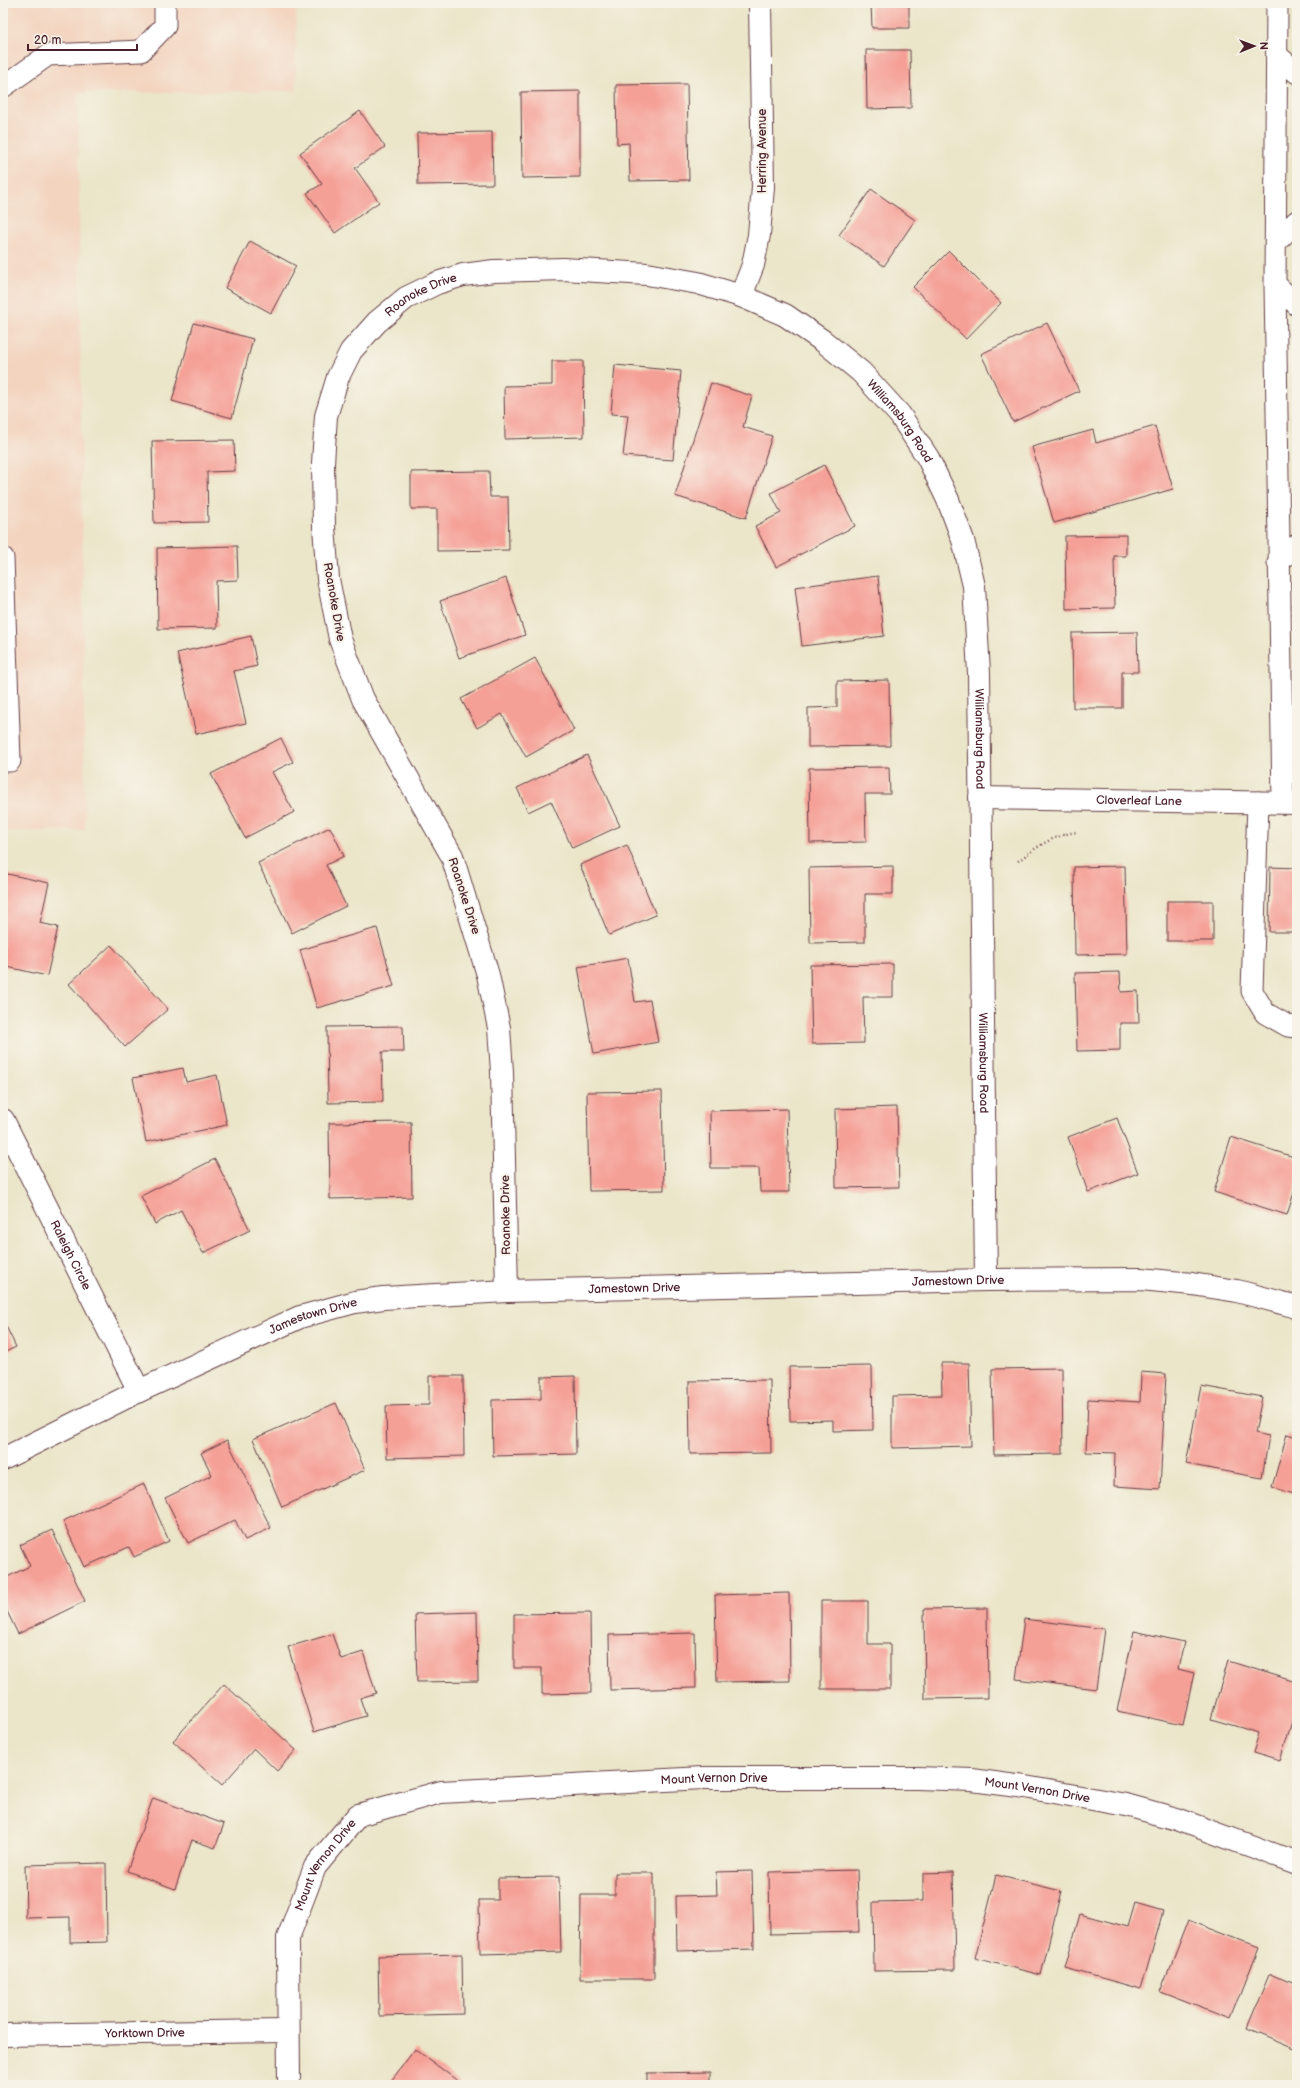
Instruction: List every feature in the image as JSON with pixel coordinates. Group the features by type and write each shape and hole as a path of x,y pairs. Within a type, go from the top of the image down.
{"street":[{"name":"Herring Avenue","path":"741,296 753,265 759,235 763,187 760,3"},
{"name":"Roanoke Drive","path":"507,1291 502,1072 499,1028 488,975 452,856 363,699 340,640 328,579 324,527 323,463 326,416 338,377 351,351 377,322 406,298 437,283 463,275 494,271 563,269 648,274 698,283 741,296"},
{"name":"Williamsburg Road","path":"741,296 785,315 823,341 861,372 900,415 928,458 948,500 963,540 974,586 979,673 986,1280"},
{"name":"Cloverleaf Lane","path":"980,798 1290,802"},
{"name":"Raleigh Circle","path":"3,1120 139,1391"},
{"name":"Jamestown Drive","path":"3,1459 139,1391 307,1315 355,1302 376,1299 507,1291 986,1280 1141,1279 1192,1284 1237,1291 1297,1307"},
{"name":"Mount Vernon Drive","path":"289,2085 287,2031 288,1938 315,1867 358,1815 441,1792 703,1778 918,1778 972,1780 1026,1787 1126,1805 1177,1819 1297,1864"},
{"name":"Yorktown Drive","path":"3,2035 287,2031"}],"lane":[{"path":"3,87 48,55 141,51 165,26 165,3"},
{"path":"1277,3 1275,284 1278,563 1280,637 1290,802"},
{"path":"1277,56 1297,74"},
{"path":"1276,242 1297,221"},
{"path":"1275,284 1297,305"},
{"path":"1278,563 1297,545"},
{"path":"3,558 10,761 3,761"},
{"path":"1280,637 1297,655"},
{"path":"1258,802 1252,991 1265,1013 1288,1026 1297,1027"}],"path":[{"path":"1018,861 1045,842 1062,834 1085,831"}],"shaded area":[{"path":"3,3 296,3 296,91 78,93 85,830 3,831"}],"building":[{"path":"871,3 909,3 909,28 872,28"},
{"path":"866,50 910,50 911,108 867,109"},
{"path":"687,84 689,180 630,181 629,143 617,144 616,85"},
{"path":"580,91 580,177 522,178 521,92"},
{"path":"360,111 385,147 355,168 379,202 335,233 307,193 322,184 300,153"},
{"path":"492,132 493,184 418,185 417,133"},
{"path":"871,189 915,220 884,266 839,235"},
{"path":"250,241 296,266 271,313 225,288"},
{"path":"949,251 1001,303 966,339 913,287"},
{"path":"194,323 253,339 232,418 172,401"},
{"path":"1047,323 1079,391 1013,422 981,354"},
{"path":"552,361 583,361 584,437 505,439 504,386 552,385"},
{"path":"615,365 681,371 673,460 623,456 628,415 611,414"},
{"path":"711,383 752,396 743,427 772,436 746,518 675,496"},
{"path":"1155,426 1173,489 1054,523 1032,447 1093,430 1096,443"},
{"path":"234,440 235,471 207,472 208,522 154,523 152,441"},
{"path":"824,465 855,526 776,567 755,526 781,513 771,493"},
{"path":"489,471 490,497 508,497 509,550 437,551 437,509 411,509 411,472"},
{"path":"1126,535 1126,556 1114,556 1115,608 1066,609 1065,536"},
{"path":"237,546 238,580 216,581 217,628 158,629 157,548"},
{"path":"878,576 884,636 802,646 795,587"},
{"path":"506,578 525,635 459,658 440,601"},
{"path":"1137,632 1138,672 1122,672 1122,708 1073,708 1072,633"},
{"path":"251,636 257,666 234,671 246,723 196,734 177,653"},
{"path":"535,658 574,730 526,757 502,714 477,728 461,699"},
{"path":"889,680 890,746 808,747 808,708 837,707 837,681"},
{"path":"281,738 293,762 272,772 294,812 245,838 211,774"},
{"path":"587,755 620,826 572,848 551,801 528,812 517,788"},
{"path":"889,767 890,794 865,794 866,842 810,843 809,768"},
{"path":"330,827 344,856 326,865 346,906 292,933 258,863"},
{"path":"627,845 656,915 609,935 580,865"},
{"path":"893,866 893,894 865,894 865,942 810,943 809,868"},
{"path":"1125,866 1127,954 1075,955 1074,867"},
{"path":"1270,867 1297,868 1297,932 1269,932"},
{"path":"3,873 49,883 40,923 58,927 47,976 3,966"},
{"path":"1167,901 1213,901 1213,941 1167,941"},
{"path":"377,928 394,986 317,1008 300,950"},
{"path":"111,945 168,1009 125,1047 69,984"},
{"path":"628,958 635,1002 650,1000 658,1042 594,1054 578,967"},
{"path":"893,964 893,997 863,997 864,1043 812,1044 810,965"},
{"path":"1296,966 1297,1003 1295,1003"},
{"path":"1120,972 1121,992 1138,991 1139,1023 1120,1023 1120,1050 1077,1051 1075,973"},
{"path":"403,1026 404,1052 382,1052 383,1102 328,1103 327,1027"},
{"path":"183,1068 186,1082 217,1075 227,1125 146,1142 133,1078"},
{"path":"662,1091 664,1190 589,1191 587,1092"},
{"path":"897,1107 899,1187 836,1188 835,1109"},
{"path":"787,1109 789,1192 760,1192 759,1168 711,1168 710,1111"},
{"path":"1117,1118 1138,1173 1088,1192 1068,1137"},
{"path":"411,1122 412,1197 330,1199 329,1123"},
{"path":"1231,1137 1297,1158 1297,1183 1287,1215 1214,1192"},
{"path":"215,1159 250,1230 203,1253 181,1210 155,1224 141,1196"},
{"path":"3,1320 16,1347 3,1353"},
{"path":"941,1363 969,1363 971,1446 892,1448 892,1396 942,1395"},
{"path":"872,1366 873,1430 833,1431 833,1420 790,1421 789,1367"},
{"path":"1062,1368 1063,1454 994,1455 992,1369"},
{"path":"1141,1372 1166,1374 1160,1489 1114,1486 1115,1453 1086,1452 1088,1399 1140,1402"},
{"path":"429,1376 463,1376 464,1456 387,1458 386,1406 429,1405"},
{"path":"575,1376 576,1454 493,1456 492,1400 541,1399 541,1377"},
{"path":"770,1380 771,1453 690,1454 689,1381"},
{"path":"1201,1386 1262,1397 1255,1433 1269,1436 1262,1478 1186,1464"},
{"path":"336,1403 365,1470 282,1507 253,1439"},
{"path":"1287,1434 1297,1437 1297,1495 1272,1487"},
{"path":"227,1440 271,1528 245,1540 235,1520 188,1543 165,1498 212,1475 201,1453"},
{"path":"144,1484 169,1541 134,1557 129,1547 84,1567 63,1521"},
{"path":"52,1530 85,1601 18,1634 3,1603 3,1579 30,1566 20,1545"},
{"path":"789,1593 790,1681 717,1682 715,1595"},
{"path":"821,1601 868,1601 868,1644 890,1644 890,1689 821,1689"},
{"path":"987,1608 988,1698 925,1699 924,1609"},
{"path":"477,1612 478,1681 417,1682 415,1614"},
{"path":"590,1613 591,1693 542,1694 542,1668 514,1668 514,1614"},
{"path":"1024,1619 1104,1629 1096,1689 1016,1679"},
{"path":"1134,1631 1184,1642 1178,1669 1194,1673 1183,1725 1117,1711"},
{"path":"695,1633 696,1688 610,1690 609,1635"},
{"path":"332,1634 341,1659 363,1652 376,1693 360,1698 366,1716 314,1732 288,1647"},
{"path":"1228,1661 1297,1682 1297,1705 1280,1761 1253,1753 1259,1733 1211,1719"},
{"path":"224,1684 296,1750 277,1771 254,1749 222,1785 173,1741"},
{"path":"153,1798 224,1824 215,1848 192,1840 175,1889 127,1871"},
{"path":"106,1863 107,1942 70,1943 70,1917 26,1918 25,1865"},
{"path":"857,1870 859,1932 770,1934 769,1872"},
{"path":"752,1871 754,1949 677,1951 676,1896 717,1895 716,1872"},
{"path":"953,1872 955,1970 874,1971 873,1902 923,1901 923,1873"},
{"path":"615,1873 654,1873 654,1979 580,1979 581,1895 615,1895"},
{"path":"996,1875 1061,1891 1041,1975 975,1958"},
{"path":"559,1877 561,1952 480,1954 479,1900 498,1900 498,1878"},
{"path":"1135,1903 1163,1911 1141,1989 1065,1968 1080,1914 1128,1927"},
{"path":"1188,1920 1258,1947 1230,2019 1160,1992"},
{"path":"462,1954 463,2014 379,2016 378,1956"},
{"path":"1270,1974 1297,1986 1297,2050 1247,2029"},
{"path":"415,2049 463,2085 388,2085"},
{"path":"711,2072 711,2085 647,2085 647,2073"},
{"path":"899,2083 899,2085 881,2085 881,2084"}]}
